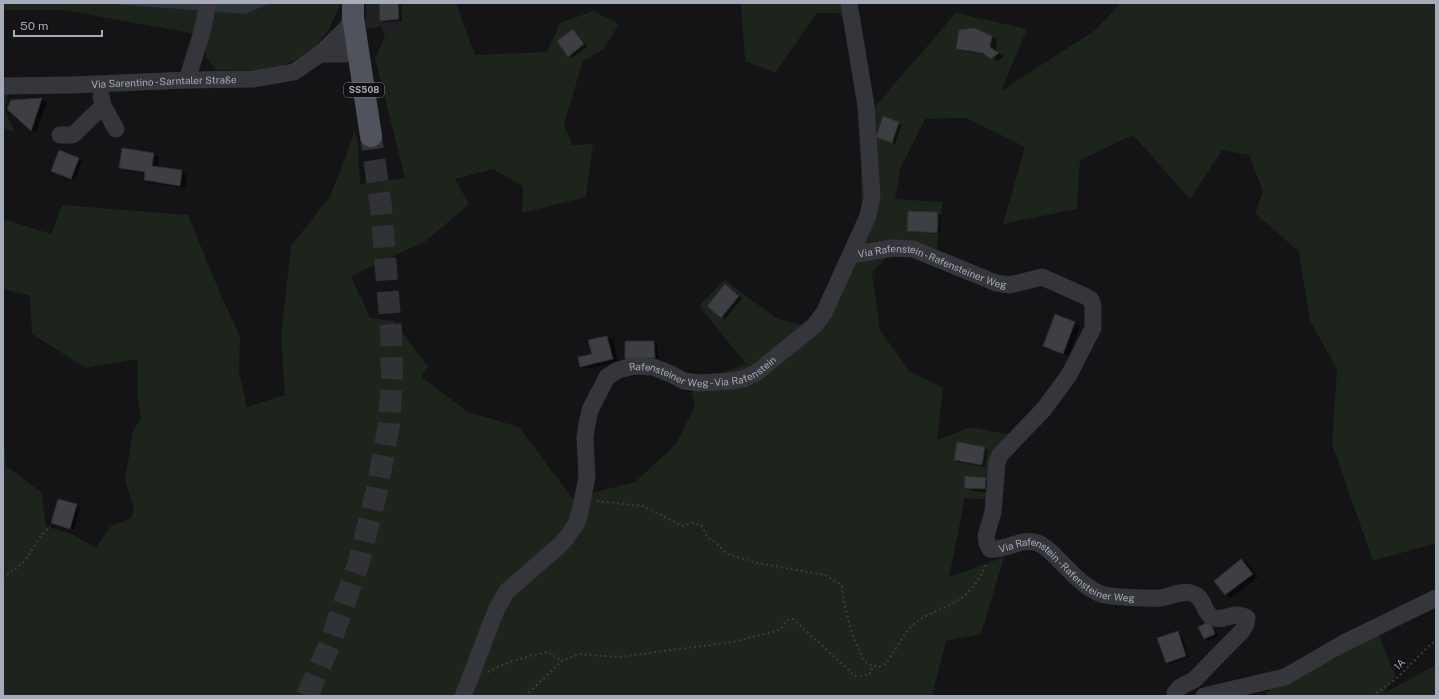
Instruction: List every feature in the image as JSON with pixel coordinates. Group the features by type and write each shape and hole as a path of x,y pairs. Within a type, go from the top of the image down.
{"main road":[{"name":"SS508","path":"353,10 346,45 361,70 371,136"}],"street":[{"path":"187,80 202,32 208,3"},
{"name":"Rafensteiner Weg - Via Rafenstein","path":"463,696 497,608 507,591 559,546 568,537 576,524 584,498 587,476 585,438 587,424 590,410 607,377 618,370 634,366 653,367 684,381 699,383 743,379 756,373 814,326 824,313 868,216 872,196 866,106 849,3"},
{"name":"Via Sarentino - Sarntaler Straße","path":"3,86 254,79 294,72 320,54 346,45"},
{"path":"98,84 103,106 116,129"},
{"path":"60,135 73,135 103,106"},
{"name":"Via Rafenstein - Rafensteiner Weg","path":"851,255 892,248 913,249 996,283 1010,285 1042,277 1091,300 1094,310 1093,328 1069,375 1044,408 1000,455 997,464 993,512 986,536 987,543 990,549 998,550 1027,541 1038,543 1047,548 1093,591 1102,595 1160,598 1189,592 1200,598 1208,614 1212,617 1221,618 1236,614 1247,618 1246,624 1242,631 1194,680 1180,687 1175,693 1175,696"},
{"path":"1204,696 1285,677 1342,644 1436,598"}],"path":[{"path":"584,498 616,504 644,506 683,526 692,523 701,525 708,538 715,542 727,554 758,563 825,575 839,583 842,587 845,607 852,634 863,658 868,664 879,667 885,664 913,624 924,616 945,608 975,586 982,575 990,549"},
{"path":"3,578 24,562 40,536 50,526"},
{"path":"525,696 541,679 562,661 579,654 618,657 733,642 780,630 786,621 792,619 855,676 868,675 873,666"},
{"name":"1A","path":"1372,696 1397,678 1436,640"},
{"path":"473,671 485,674 497,667 524,657 548,652 562,661"}],"shaded area":[{"path":"3,3 96,3 246,14 271,3 341,3 329,29 310,53 273,70 217,70 206,58 206,36 64,10 3,10"},
{"path":"96,3 271,3 246,14"},
{"path":"366,3 401,3 401,31 385,36 381,26 366,29"},
{"path":"401,3 456,3 475,55 547,52 560,23 593,11 619,24 603,50 583,61 564,124 572,145 593,144 586,197 522,213 523,186 493,169 455,179 469,204 426,241 351,276 370,318 394,321 428,367 421,377 468,412 519,427 572,498 635,482 675,445 695,407 692,392 704,379 746,364 699,306 724,280 778,319 802,325 819,308 862,212 860,133 849,25 838,13 817,13 775,73 745,61 741,3 854,3 872,110 956,13 1027,29 1001,91 1094,31 1121,3 1436,3 1436,543 1373,561 1332,444 1337,369 1310,321 1299,252 1255,213 1263,191 1249,155 1222,150 1190,199 1133,135 1080,160 1077,209 1003,224 1025,147 966,118 925,119 900,169 895,199 943,202 936,254 892,251 872,273 880,330 909,371 943,388 937,440 971,427 1021,437 1000,468 1002,500 965,498 949,577 1004,557 981,634 946,641 932,696 3,696 3,425 6,466 41,492 46,526 74,535 96,548 110,527 131,518 134,508 125,480 133,431 141,418 137,396 137,359 86,368 32,334 30,296 3,289 3,219 51,234 62,205 188,215 222,298 240,336 239,372 247,407 285,395 281,335 291,246 330,196 355,130 358,145 360,184 405,178 375,58 385,36 401,31"},
{"path":"3,86 9,86 5,112 15,132 3,128"},
{"path":"1374,622 1395,676 1384,693 1436,665 1436,696 1265,696 1281,672"}],"building":[{"path":"379,3 398,3 399,19 380,21"},
{"path":"974,28 992,36 990,47 999,53 991,59 983,53 956,49 959,30"},
{"path":"573,29 584,44 568,57 557,41"},
{"path":"42,98 31,131 7,109 11,100"},
{"path":"883,116 899,122 892,143 876,137"},
{"path":"122,148 154,153 152,166 182,170 180,186 144,180 145,172 119,168"},
{"path":"59,150 79,158 71,179 51,171"},
{"path":"908,211 938,212 937,233 907,231"},
{"path":"725,284 739,296 721,318 707,306"},
{"path":"1055,314 1075,322 1063,354 1043,346"},
{"path":"607,336 613,359 580,367 578,357 592,354 588,340"},
{"path":"625,341 654,341 655,358 625,359"},
{"path":"957,442 985,447 982,465 954,460"},
{"path":"965,476 986,478 985,489 964,488"},
{"path":"58,499 77,504 70,529 51,523"},
{"path":"1241,559 1253,574 1225,595 1214,581"},
{"path":"1210,621 1215,634 1204,639 1198,627"},
{"path":"1178,631 1186,656 1166,663 1157,638"}],"tunnel":[{"path":"307,696 330,643 358,565 377,490 389,424 392,376 391,331 381,207 371,136"}]}
